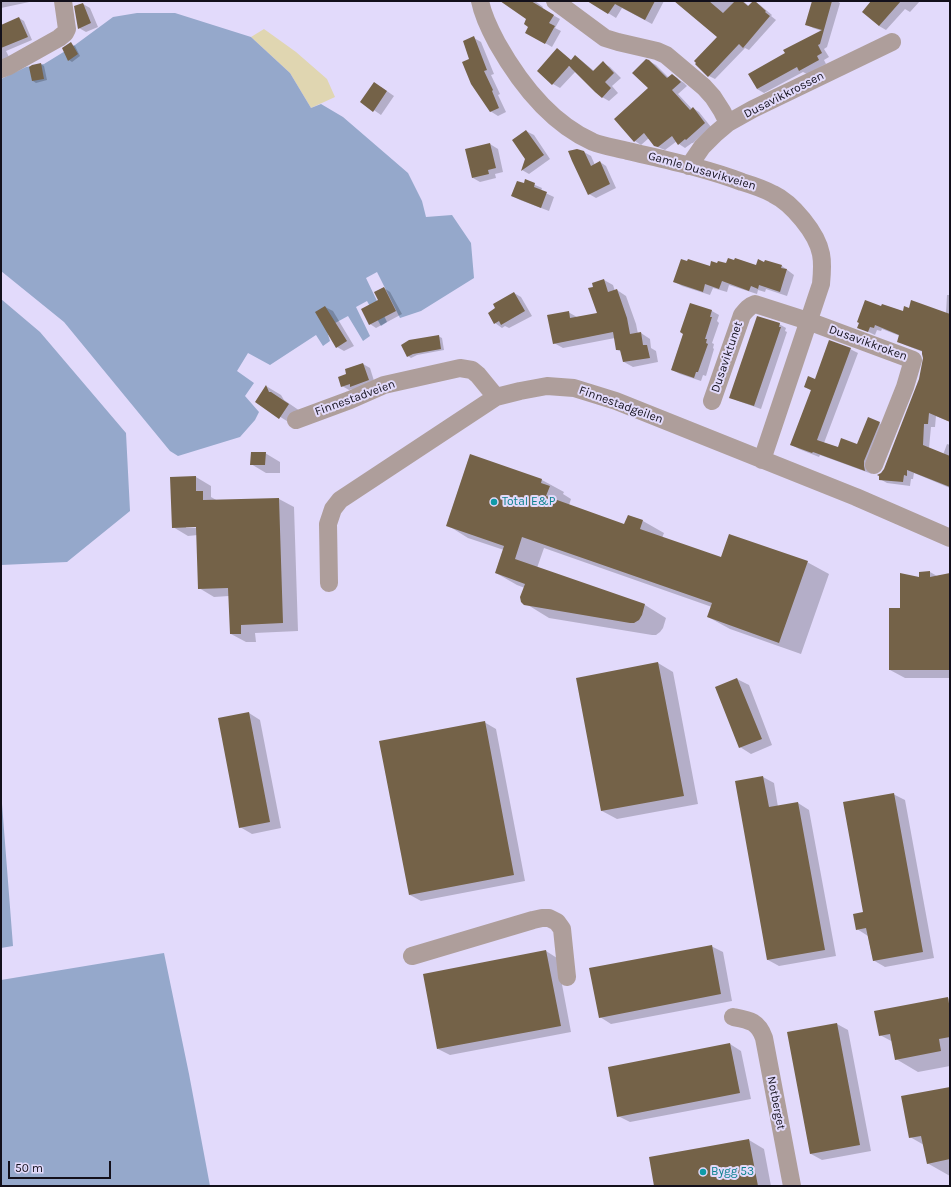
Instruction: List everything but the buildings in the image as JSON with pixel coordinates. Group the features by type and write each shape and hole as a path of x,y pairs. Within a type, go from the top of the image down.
{"street":[{"path":"1,69 59,38 65,33 67,30 63,1"},
{"name":"Gamle Dusavikveien","path":"480,1 486,20 507,59 529,90 557,120 571,130 594,142 730,177 773,194 786,202 812,232 818,242 821,254 823,266 821,284 762,460"},
{"path":"555,1 605,38 657,51 666,55 704,87 722,110 728,123"},
{"name":"Dusavikkrossen","path":"690,166 702,147 714,134 728,123 753,109 892,42"},
{"name":"Dusaviktunet","path":"712,401 742,315 747,309 755,304 808,321"},
{"name":"Dusavikkroken","path":"808,321 913,360 905,387 874,465"},
{"name":"Finnestadveien","path":"296,420 350,400 384,385 460,368 472,370 478,374 496,397"},
{"name":"Finnestadgeilen","path":"329,583 328,524 333,509 340,500 496,397 547,386 574,388 616,401 856,496 949,535"},
{"path":"412,956 533,920 549,918 557,922 562,929 566,977"},
{"name":"Notberget","path":"733,1017 754,1022 761,1029 792,1186"}],"sand":[{"path":"264,29 296,52 327,79 335,97 311,108 290,73 251,37"}],"water":[{"path":"137,13 175,13 251,37 290,73 311,108 321,104 343,117 408,173 422,201 426,217 452,215 471,243 474,278 421,311 400,318 377,272 366,278 387,322 381,326 367,301 356,307 370,336 363,341 348,316 326,328 330,341 323,346 316,335 270,365 248,353 237,371 254,383 245,396 259,412 255,420 240,437 178,456 170,451 64,322 1,271 1,79 26,67 44,64 75,45 113,17"},
{"path":"1,299 40,332 126,433 130,511 67,562 1,565"},
{"path":"1,791 13,946 1,948"},
{"path":"164,953 210,1186 1,1186 1,980"}],"place":[{"name":"Total E&P","path":"494,502"},
{"name":"Bygg 53","path":"703,1172"}]}
